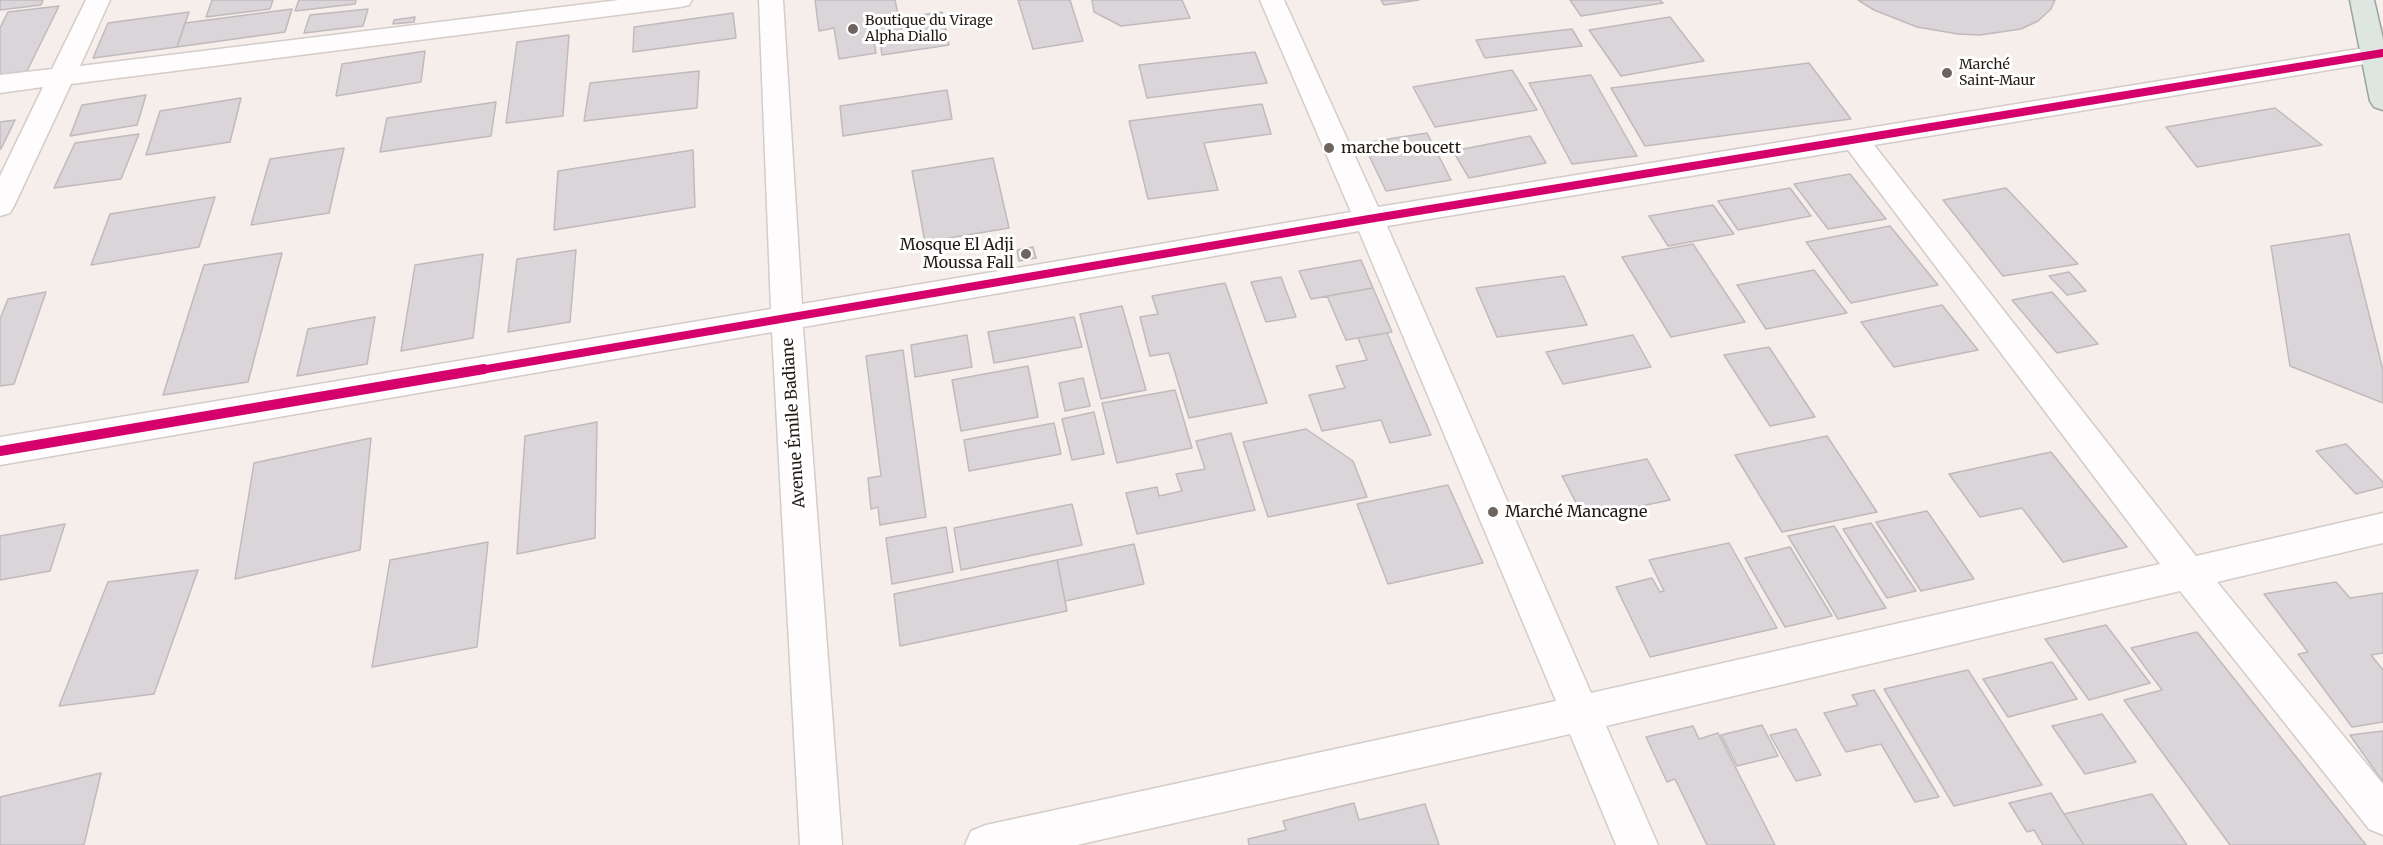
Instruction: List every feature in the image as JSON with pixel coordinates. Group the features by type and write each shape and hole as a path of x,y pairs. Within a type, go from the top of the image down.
{"main road":[{"path":"2362,0 2378,54 2383,101"}],"street":[{"path":"0,206 98,0"},
{"path":"0,84 680,0"},
{"name":"Avenue Émile Badiane","path":"771,0 787,319 821,845"},
{"path":"1272,0 1369,219 1636,845"},
{"path":"0,451 1369,219 2378,54"},
{"path":"1855,140 2188,573 2383,815"},
{"path":"986,845 1579,714 2383,528"}],"building":[{"path":"0,0 43,0 41,5 0,10"},
{"path":"212,0 273,0 270,9 206,17"},
{"path":"299,0 356,0 355,4 295,11"},
{"name":"Boutique du Virage Alpha Diallo","path":"815,0 895,0 898,14 870,19 876,53 839,59 834,28 819,31"},
{"path":"1018,0 1070,0 1083,41 1033,49"},
{"path":"1092,0 1182,0 1190,18 1121,26 1094,12"},
{"path":"1381,0 1419,0 1384,5"},
{"path":"1570,0 1660,0 1663,3 1581,16"},
{"path":"1858,0 2055,0 2051,9 2038,21 2021,29 1980,35 1917,27 1874,10"},
{"path":"59,6 27,71 0,75 0,28 8,12"},
{"path":"292,9 285,32 177,47 185,23"},
{"path":"368,9 363,26 304,33 310,15"},
{"path":"189,12 177,47 93,58 108,23"},
{"path":"942,12 949,45 882,55 877,21"},
{"path":"733,13 736,38 633,52 634,27"},
{"path":"415,17 414,22 393,24 394,20"},
{"path":"1670,17 1704,61 1621,76 1589,30"},
{"path":"1572,29 1582,46 1485,58 1476,40"},
{"path":"569,35 563,116 506,123 517,42"},
{"path":"425,51 421,82 336,96 342,64"},
{"path":"1255,52 1267,83 1147,98 1139,65"},
{"path":"1809,63 1851,119 1645,146 1611,88"},
{"path":"1512,70 1537,110 1435,127 1413,87"},
{"path":"699,71 697,108 584,121 590,83"},
{"path":"1591,75 1637,156 1572,164 1529,83"},
{"path":"947,90 952,119 843,136 840,106"},
{"path":"146,95 137,125 70,136 82,105"},
{"path":"241,98 230,142 146,155 160,111"},
{"path":"496,102 491,136 380,152 387,118"},
{"path":"1262,104 1271,134 1204,143 1218,190 1148,199 1129,121"},
{"path":"2275,108 2322,145 2197,167 2166,127"},
{"path":"15,120 1,149 0,149 0,122"},
{"path":"1427,133 1451,180 1386,191 1363,143"},
{"path":"139,134 121,179 54,188 75,143"},
{"path":"1530,136 1546,163 1469,178 1453,151"},
{"path":"344,148 329,213 251,225 270,159"},
{"path":"693,150 695,207 554,230 558,171"},
{"path":"993,158 1009,228 925,242 912,171"},
{"path":"1850,174 1886,219 1828,229 1794,184"},
{"path":"1790,188 1811,216 1738,230 1718,201"},
{"path":"2006,188 2078,264 2003,276 1943,200"},
{"path":"215,197 199,247 91,265 110,214"},
{"path":"1713,205 1734,234 1668,246 1649,216"},
{"path":"1890,226 1938,285 1851,303 1806,242"},
{"path":"2349,234 2383,370 2383,403 2290,366 2271,246"},
{"path":"1693,244 1745,322 1671,337 1622,257"},
{"name":"Mosque El Adji Moussa Fall","path":"1033,247 1036,258 1019,261 1017,250"},
{"path":"576,250 570,322 508,332 517,259"},
{"path":"282,253 248,382 163,395 204,265"},
{"path":"483,254 473,338 401,351 415,265"},
{"path":"1361,260 1373,288 1311,299 1299,271"},
{"path":"1814,270 1847,313 1766,329 1737,285"},
{"path":"2069,272 2086,291 2067,295 2049,276"},
{"path":"1564,276 1587,325 1497,337 1476,288"},
{"path":"1281,277 1296,317 1266,322 1251,282"},
{"path":"1225,283 1267,403 1189,418 1169,353 1150,356 1140,317 1158,314 1152,296"},
{"path":"1373,288 1392,332 1346,340 1327,296"},
{"path":"46,292 14,384 0,386 0,319 8,299"},
{"path":"2052,292 2098,344 2057,353 2012,300"},
{"path":"1942,305 1978,350 1894,367 1861,322"},
{"path":"1122,306 1146,390 1101,399 1080,314"},
{"path":"375,317 367,364 297,376 308,329"},
{"path":"1074,317 1082,347 994,363 988,332"},
{"path":"1387,333 1431,435 1390,443 1381,420 1322,431 1309,395 1345,388 1336,366 1367,360 1358,338"},
{"path":"967,335 972,367 915,377 911,345"},
{"path":"1633,335 1651,367 1563,384 1546,352"},
{"path":"1769,347 1815,417 1770,426 1724,355"},
{"path":"903,350 926,517 880,525 878,507 871,509 868,478 881,476 866,356"},
{"path":"1028,366 1038,417 961,431 952,380"},
{"path":"1083,378 1090,406 1065,411 1059,383"},
{"path":"1175,390 1192,448 1117,463 1102,403"},
{"path":"1094,412 1104,454 1072,460 1062,419"},
{"path":"597,422 595,538 517,554 525,436"},
{"path":"1054,423 1061,454 969,471 964,440"},
{"path":"1306,429 1353,461 1367,497 1268,517 1243,442"},
{"path":"1231,433 1255,510 1137,534 1126,493 1157,487 1159,496 1182,491 1176,474 1205,469 1196,441"},
{"path":"1827,436 1877,512 1782,532 1735,455"},
{"path":"371,438 360,550 235,579 254,463"},
{"path":"2346,444 2383,482 2383,487 2356,494 2316,451"},
{"path":"2051,452 2127,547 2063,562 2022,508 1980,517 1949,474"},
{"path":"1647,459 1670,500 1584,518 1562,476"},
{"path":"1448,485 1483,563 1388,584 1357,504"},
{"path":"1072,504 1082,545 961,570 954,528"},
{"path":"1927,511 1974,579 1921,591 1876,522"},
{"path":"1871,523 1916,591 1887,598 1843,529"},
{"path":"65,524 50,571 0,580 0,536"},
{"path":"1834,526 1886,608 1838,619 1788,536"},
{"path":"946,527 953,572 892,584 886,538"},
{"path":"488,542 477,647 372,667 390,560"},
{"path":"1729,543 1777,628 1650,657 1616,587 1652,578 1660,592 1664,591 1649,560"},
{"path":"1134,544 1144,584 1065,601 1057,560"},
{"path":"1790,547 1832,616 1785,627 1745,558"},
{"path":"1057,560 1067,611 900,646 894,594"},
{"path":"198,570 154,694 59,706 108,582"},
{"path":"2336,582 2350,598 2383,593 2383,653 2371,655 2383,670 2383,722 2352,727 2298,654 2308,652 2264,594"},
{"path":"2106,625 2150,683 2089,700 2045,639"},
{"path":"2197,632 2366,845 2230,845 2124,700 2162,690 2131,648"},
{"path":"2052,662 2077,699 2008,717 1983,679"},
{"path":"1968,670 2042,785 1954,806 1884,689"},
{"path":"1874,690 1939,797 1915,802 1881,744 1846,752 1824,713 1858,705 1852,695"},
{"path":"2102,714 2136,762 2085,774 2052,726"},
{"path":"1762,725 1778,756 1737,766 1721,735"},
{"path":"1693,726 1699,739 1718,733 1775,845 1707,845 1675,779 1667,782 1646,737"},
{"path":"1796,729 1821,775 1796,781 1770,735"},
{"path":"2383,731 2383,782 2350,735"},
{"path":"101,773 84,845 0,845 0,797"},
{"path":"2051,793 2084,845 2043,845 2034,830 2027,832 2009,803"},
{"path":"2152,794 2187,845 2084,845 2064,814"},
{"path":"1354,803 1359,820 1425,804 1439,845 1249,845 1248,839 1286,830 1283,821"}],"cycle path":[{"path":"0,451 1369,219 2383,53"}],"place":[{"name":"Boutique du Virage Alpha Diallo","path":"853,29"},
{"name":"Marché Saint-Maur","path":"1947,73"},
{"name":"marche boucett","path":"1329,148"},
{"name":"Mosque El Adji Moussa Fall","path":"1026,254"},
{"name":"Marché Mancagne","path":"1493,512"}]}
